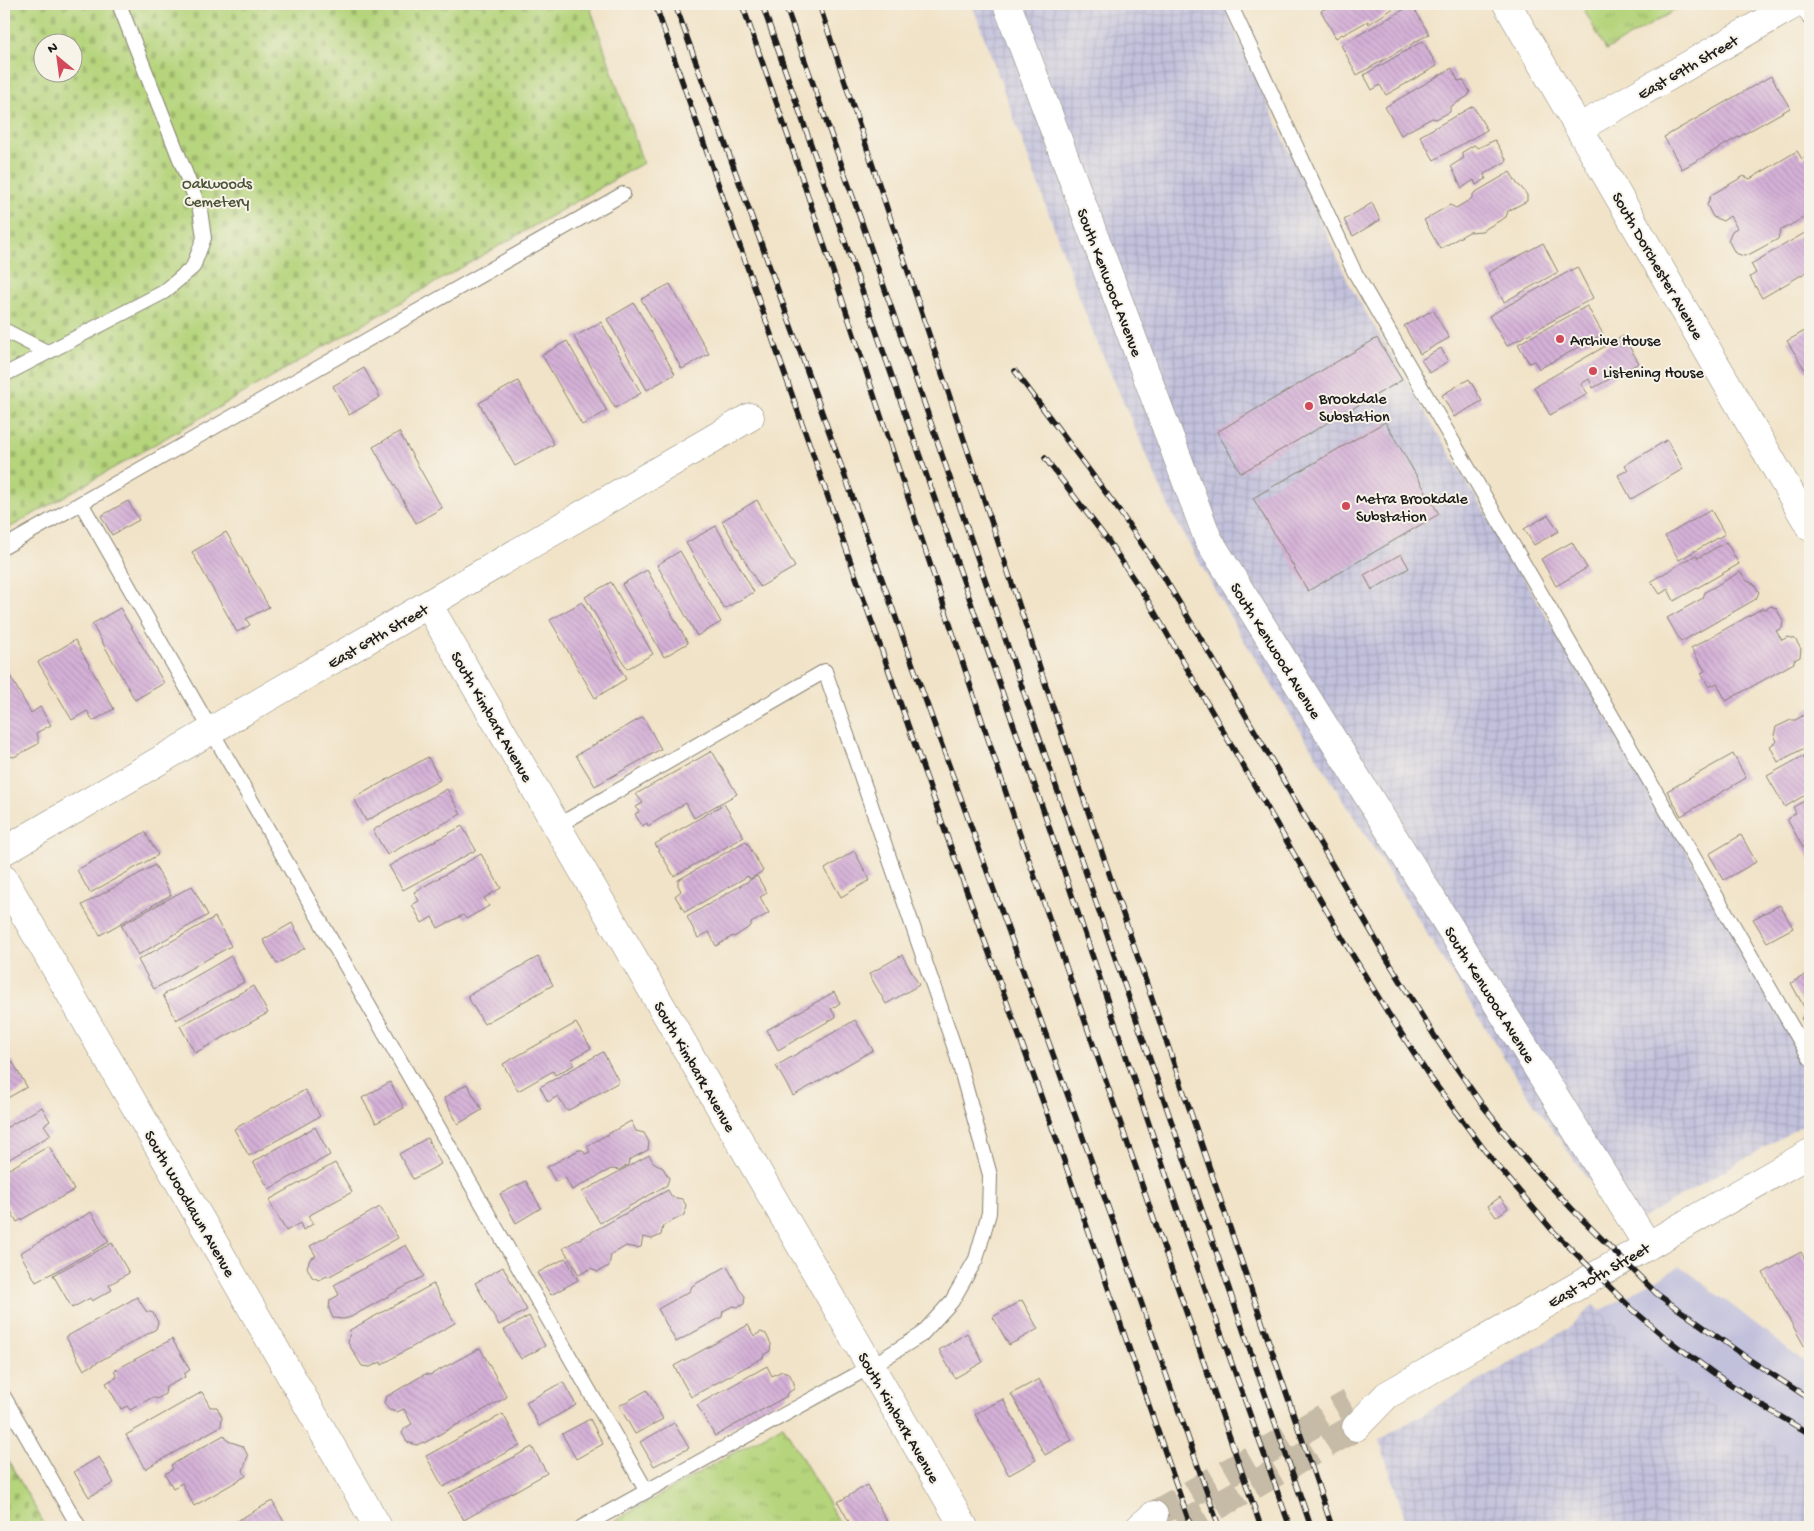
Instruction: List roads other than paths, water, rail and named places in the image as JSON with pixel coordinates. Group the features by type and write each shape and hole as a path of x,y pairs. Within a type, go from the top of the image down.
{"street":[{"name":"South Kenwood Avenue","path":"1007,4 1208,539 1648,1246"},
{"name":"South Dorchester Avenue","path":"1507,4 1810,527"},
{"name":"East 69th Street","path":"1579,128 1795,4"},
{"name":"East 69th Street","path":"4,851 750,418"},
{"name":"South Kimbark Avenue","path":"428,606 964,1527"},
{"name":"South Woodlawn Avenue","path":"4,879 378,1527"},
{"name":"East 70th Street","path":"1353,1415 1810,1153"}],"lane":[{"path":"4,375 164,292 193,267 204,238 200,210 119,4"},
{"path":"1230,4 1354,271 1810,1058"},
{"path":"1801,4 1810,19"},
{"path":"4,547 624,194"},
{"path":"4,330 47,352"},
{"path":"81,503 646,1490"},
{"path":"557,826 825,671 956,1052 990,1175 989,1213 976,1259 952,1301 921,1335 870,1366 582,1527"},
{"path":"4,1397 79,1527"}],"tunnel":[{"path":"1154,1515 1350,1403"},
{"path":"1180,1527 1356,1427"}],"railway":[{"path":"655,4 950,845 1059,1146 1191,1527"},
{"path":"675,4 1113,1221 1219,1527"},
{"path":"742,4 788,136 1015,820 1261,1527"},
{"path":"762,4 1043,809 1191,1249 1290,1527"},
{"path":"785,4 1311,1527"},
{"path":"819,4 1080,788 1332,1527"},
{"path":"1015,371 1118,509 1164,577 1387,959 1437,1040 1483,1106 1526,1160 1657,1294 1750,1360 1810,1399"},
{"path":"1045,458 1109,542 1147,599 1347,946 1388,1013 1429,1076 1486,1152 1552,1230 1631,1308 1667,1339 1715,1374 1766,1408 1810,1434"}],"place":[{"name":"Archive House","path":"1560,339"},
{"name":"Listening House","path":"1593,371"},
{"name":"Brookdale Substation","path":"1309,406"},
{"name":"Metra Brookdale Substation","path":"1346,506"}],"park label":[{"name":"Oakwoods Cemetery","path":"217,191"}]}
